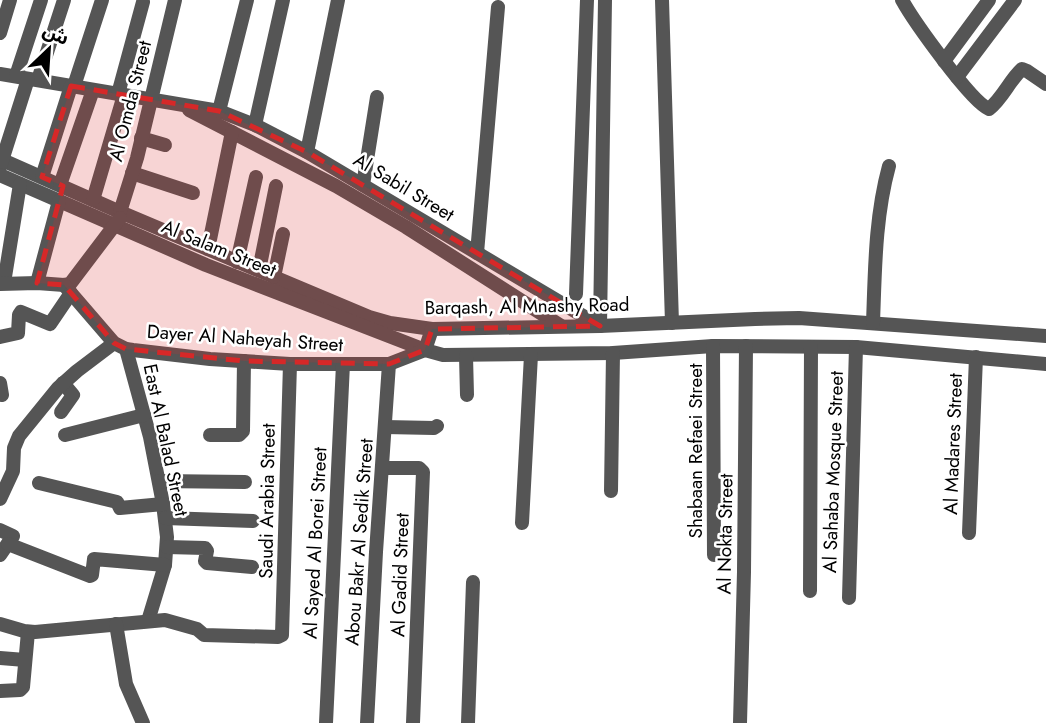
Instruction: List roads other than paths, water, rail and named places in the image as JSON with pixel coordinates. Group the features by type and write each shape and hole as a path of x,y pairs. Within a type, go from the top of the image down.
{"street":[{"path":"0,33 10,0"},
{"path":"1,165 27,78 41,0"},
{"path":"27,78 64,0"},
{"path":"43,177 102,0"},
{"name":"Al Omda Street","path":"119,217 175,0"},
{"path":"219,111 247,0"},
{"path":"255,125 283,0"},
{"path":"307,152 338,0"},
{"path":"576,294 587,0"},
{"path":"600,326 605,0"},
{"path":"663,0 672,323"},
{"path":"902,0 944,61 985,107 989,109 994,105 1022,69 1046,84"},
{"path":"944,61 989,0"},
{"path":"957,77 1015,0"},
{"path":"93,200 143,2"},
{"path":"477,253 498,7"},
{"name":"Al Sabil Street","path":"0,74 219,111 255,125 307,152 600,326"},
{"path":"60,185 93,90"},
{"path":"363,185 377,97"},
{"name":"Al Sabil Street","path":"178,104 336,186 562,326"},
{"path":"208,249 232,132"},
{"path":"141,138 165,145"},
{"name":"Barqash, Al Mnashy Road","path":"1,165 43,177 93,200 119,217 208,249 369,317 400,325 432,329 799,318 1046,336"},
{"name":"Al Salam Street","path":"1,165 20,184 59,201 119,217 206,265 425,350"},
{"path":"873,323 881,200 889,166"},
{"path":"132,173 193,193"},
{"path":"237,262 256,177"},
{"path":"0,499 11,478 7,462 16,441 52,394 63,383 120,346 67,289 37,283 2,284 5,246 20,184"},
{"path":"259,271 276,186"},
{"path":"37,283 59,201"},
{"path":"0,337 18,333 21,312 50,324 67,289 119,217"},
{"path":"274,277 283,234"},
{"path":"432,329 425,350 443,355 613,353 713,346 811,346 856,347 1046,363"},
{"name":"Dayer Al Naheyah Street","path":"120,346 182,356 290,364 389,364 425,350"},
{"name":"East Al Balad Street","path":"120,346 144,415 164,511 167,547 165,565 148,621"},
{"name":"Shabaan Refaei Street","path":"713,346 714,555"},
{"name":"Al Nokta Street","path":"740,723 746,346"},
{"path":"810,591 811,346"},
{"name":"Al Sahaba Mosque Street","path":"849,598 856,347"},
{"path":"611,491 613,353"},
{"path":"522,523 531,355"},
{"path":"466,356 467,395"},
{"name":"Al Madares Street","path":"970,533 975,357"},
{"path":"210,435 239,435 243,431 244,361"},
{"name":"Saudi Arabia Street","path":"148,621 168,620 197,629 204,635 282,635 290,364"},
{"name":"Al Sayed Al Borei Street","path":"326,723 343,364"},
{"name":"Abou Bakr Al Sedik Street","path":"367,723 389,364"},
{"path":"61,412 73,395 63,383"},
{"path":"65,435 144,415"},
{"path":"385,427 437,426"},
{"name":"Al Gadid Street","path":"383,468 419,468 423,472 413,723"},
{"path":"159,481 245,482"},
{"path":"39,483 117,502 120,508 253,521"},
{"path":"0,530 13,535 4,550 90,576 94,559 165,565"},
{"path":"167,547 205,548 206,564 252,568"},
{"path":"468,723 473,582"},
{"path":"0,624 28,632 148,621"},
{"path":"116,624 126,684 143,723"},
{"path":"0,691 20,690 23,687 28,632"},
{"path":"0,658 26,660"}]}
